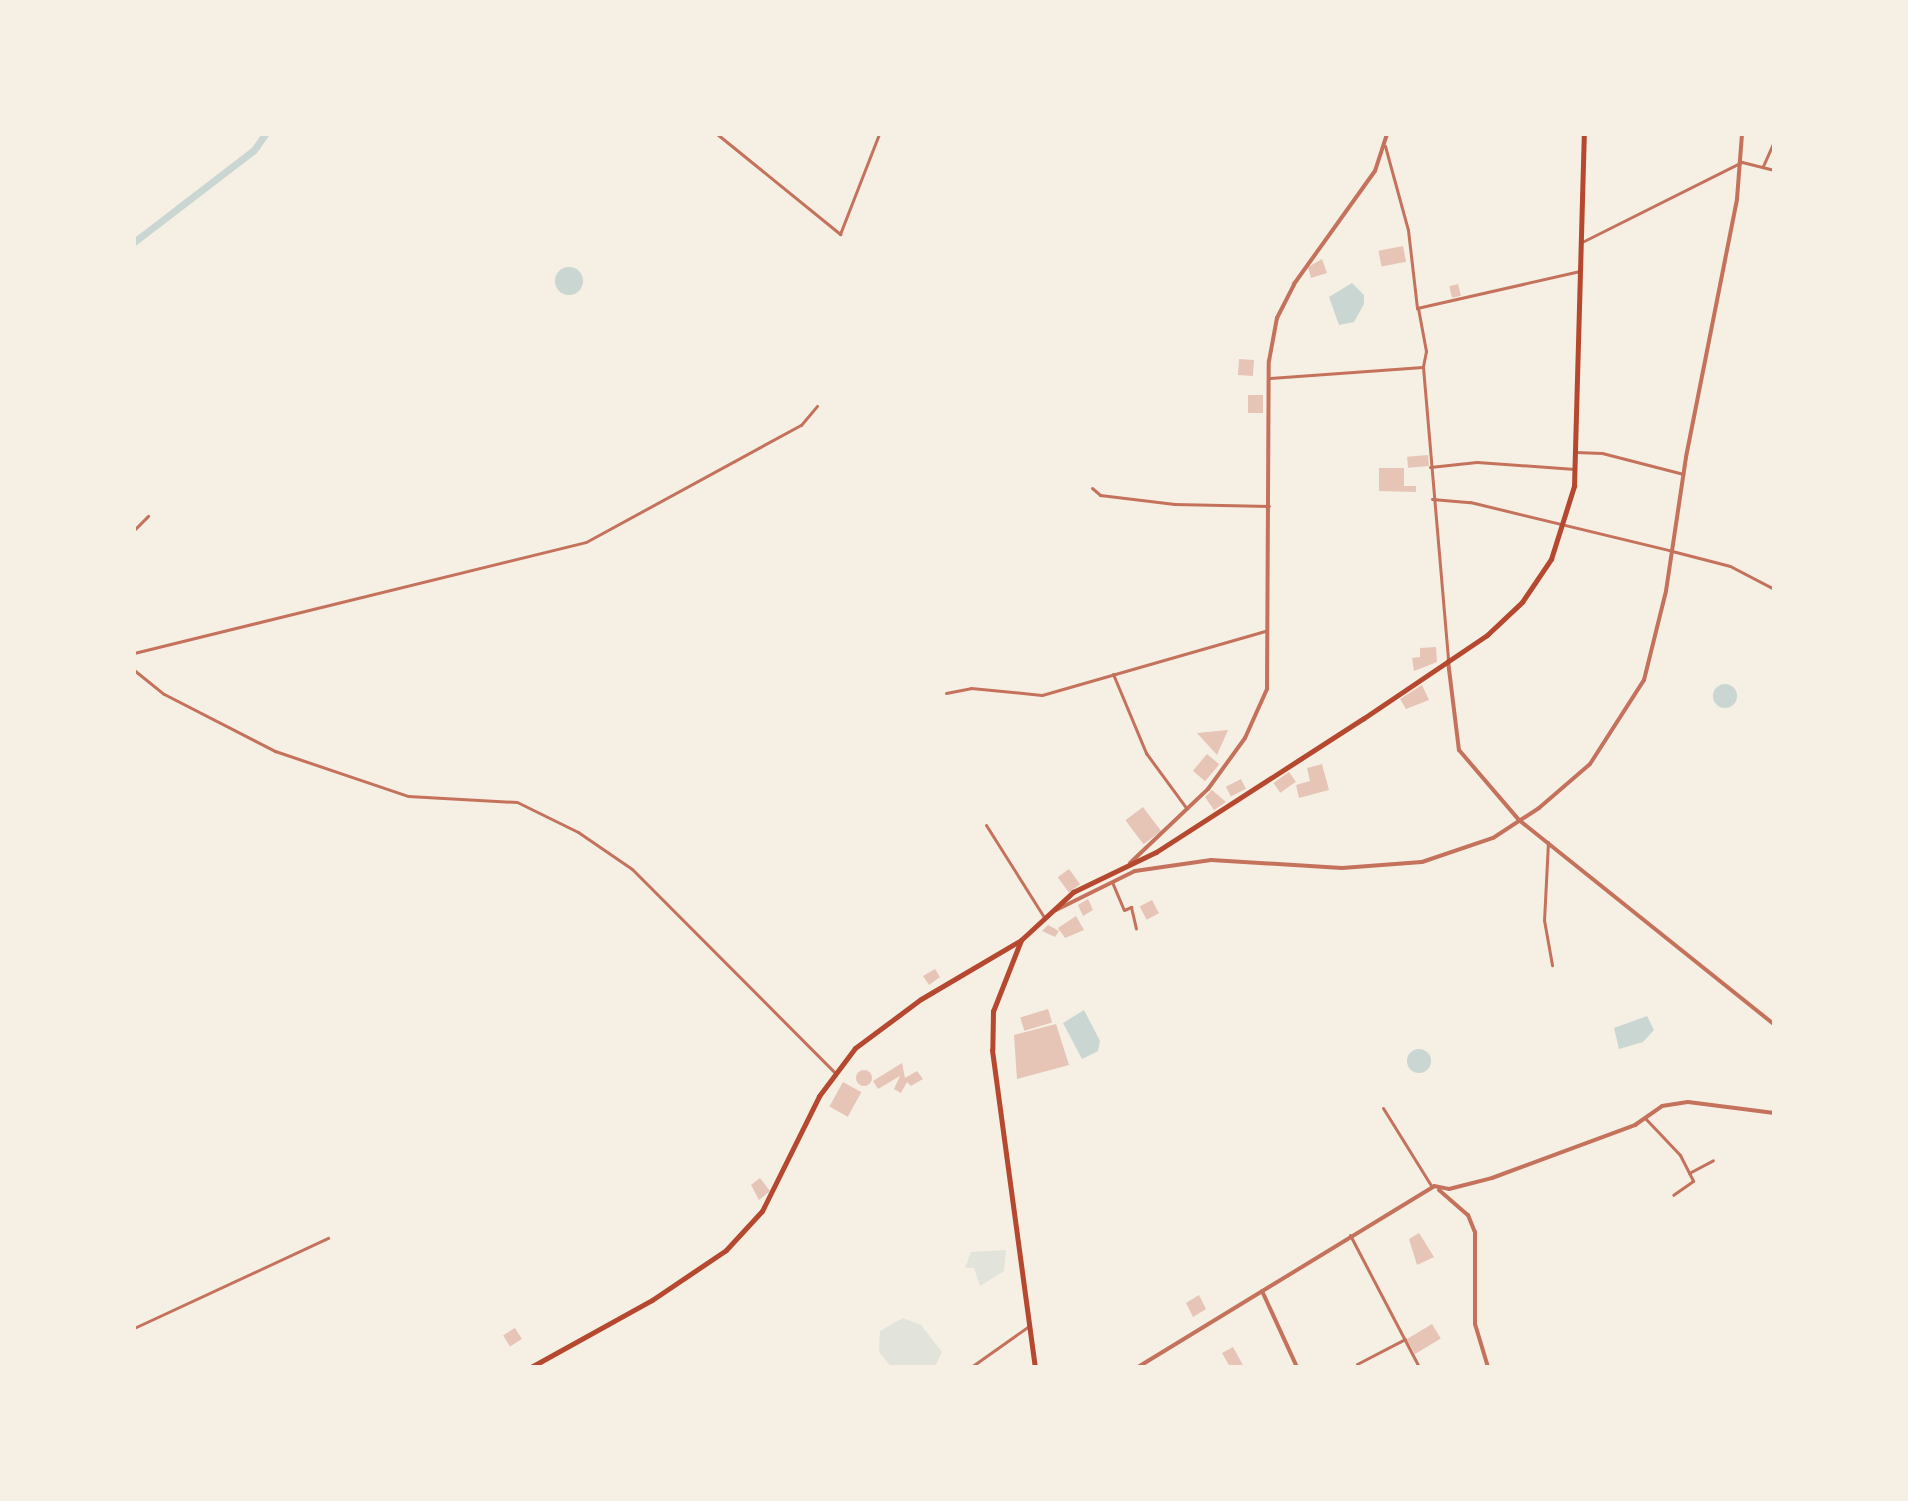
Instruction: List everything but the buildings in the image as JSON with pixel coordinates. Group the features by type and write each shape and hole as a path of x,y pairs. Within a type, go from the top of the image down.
{"main road":[{"path":"531,1367 652,1300 726,1250 780,1182 834,1072 855,1048 921,999 1021,940 1073,892 1156,852 1487,635 1522,602 1551,559 1575,469 1584,134"},
{"path":"1021,940 993,1011 992,1050 1035,1367"}],"street":[{"path":"717,134 840,234 879,134"},
{"path":"1130,863 1208,789 1251,726 1267,689 1269,378 1277,318 1321,245 1362,193 1385,146 1387,134"},
{"path":"986,825 1044,917 1135,871 1211,860 1342,868 1422,862 1467,850 1519,820 1590,764 1644,680 1672,551 1683,474 1742,162 1742,134"},
{"path":"1763,166 1774,141"},
{"path":"1385,146 1408,230 1417,308 1426,351 1423,367 1432,499 1459,750 1519,820 1774,1024"},
{"path":"1580,243 1742,162 1774,170"},
{"path":"1417,308 1580,271"},
{"path":"1269,378 1423,367"},
{"path":"134,653 586,542 801,425 817,406"},
{"path":"1575,452 1602,453 1683,474"},
{"path":"1430,467 1477,462 1575,469"},
{"path":"1092,488 1100,495 1174,504 1269,506"},
{"path":"1432,499 1470,502 1730,566 1774,589"},
{"path":"134,530 148,516"},
{"path":"946,693 971,688 1027,698 1265,631"},
{"path":"134,670 164,694 275,751 408,796 517,802 578,832 632,869 834,1072"},
{"path":"1113,674 1146,753 1187,809"},
{"path":"1548,842 1544,920 1552,965"},
{"path":"1112,882 1124,910 1131,907 1136,928"},
{"path":"1138,1367 1433,1186 1449,1189 1492,1178 1645,1118 1662,1106 1688,1102 1774,1113"},
{"path":"1383,1108 1433,1186 1468,1215 1475,1232 1475,1324 1488,1367"},
{"path":"1645,1118 1680,1155 1689,1173 1690,1186 1673,1195"},
{"path":"1689,1173 1713,1160"},
{"path":"1350,1235 1419,1367"},
{"path":"134,1328 328,1238"},
{"path":"1262,1291 1297,1367"},
{"path":"971,1367 1029,1326"},
{"path":"1357,1364 1405,1339"}],"shaded area":[{"path":"569,267 579,271 583,281 579,291 569,295 559,291 555,281 559,271"},
{"path":"1352,283 1364,295 1364,304 1354,322 1339,325 1329,297"},
{"path":"1725,684 1736,691 1737,696 1730,707 1725,708 1714,701 1713,696 1720,685"},
{"path":"1084,1010 1100,1041 1098,1051 1082,1059 1063,1023"},
{"path":"1647,1016 1654,1030 1643,1042 1619,1049 1614,1028"},
{"path":"1419,1049 1428,1052 1431,1061 1428,1070 1419,1073 1410,1070 1407,1061 1410,1052"},
{"path":"1006,1250 1004,1271 980,1286 974,1268 965,1268 971,1252"},
{"path":"903,1318 921,1325 942,1352 935,1367 891,1367 879,1352 880,1331"}],"waterway":[{"path":"134,242 254,150 265,134"}]}
